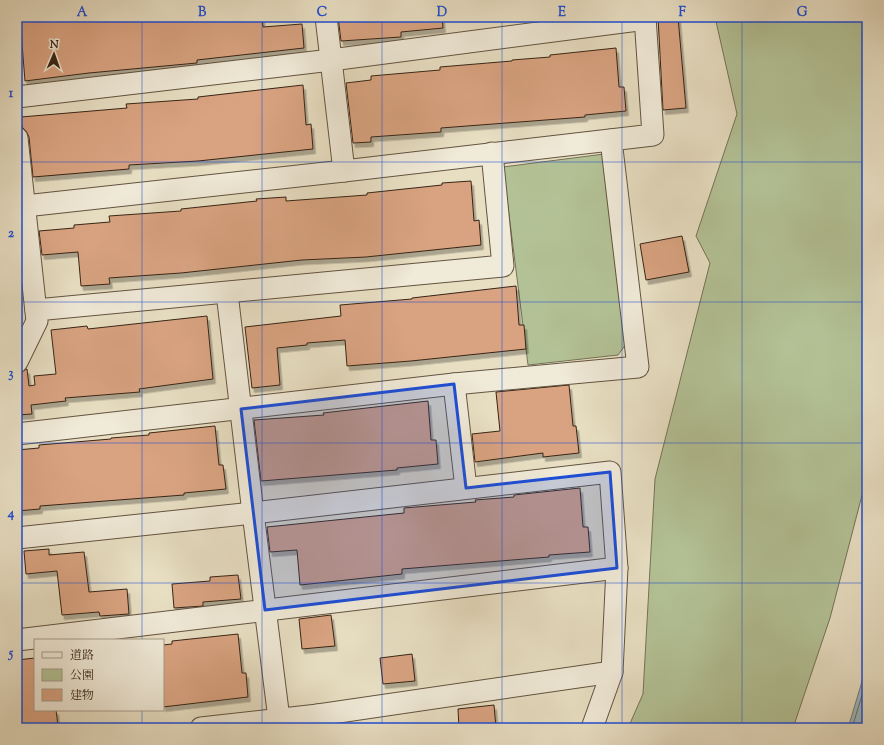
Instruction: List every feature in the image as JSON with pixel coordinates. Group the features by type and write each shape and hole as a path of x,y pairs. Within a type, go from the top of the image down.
{"street":[{"path":"326,17 344,171"},
{"path":"17,97 331,60 646,18 653,135 25,206"},
{"path":"17,138 19,174 25,206 37,321 17,362"},
{"path":"17,434 454,384 638,367 611,140"},
{"path":"36,310 504,266 492,153"},
{"path":"227,293 279,719"},
{"path":"454,384 466,488"},
{"path":"17,538 253,513 610,472 617,568 612,672 592,728"},
{"path":"17,640 617,568"},
{"path":"201,728 279,719 319,722 612,672"}],"highlighted area":[{"path":"454,384 466,488 610,472 617,568 265,610 241,409"}],"green space":[{"path":"715,17 867,17 867,476 830,618 793,728 628,728 643,694 655,479 710,263 696,236 737,114"},
{"path":"604,154 626,344 618,355 528,365 503,167"}],"water":[{"path":"867,665 867,728 848,728"}],"building":[{"path":"37,17 262,17 263,27 302,24 304,48 197,60 197,63 89,73 25,81 20,19"},
{"path":"338,17 442,17 443,28 401,32 401,37 341,41"},
{"path":"658,17 678,17 686,108 663,110"},
{"path":"616,48 619,87 624,87 626,111 585,115 585,117 441,128 441,132 371,137 371,142 353,143 346,83 371,80 371,76 440,70 440,67 550,57 550,55"},
{"path":"303,85 306,125 311,124 313,149 198,161 129,165 129,169 33,177 29,137 22,127 21,117 127,108 126,104 198,99 198,97"},
{"path":"471,181 474,221 479,220 481,245 366,257 302,260 181,273 109,278 110,284 81,286 78,252 42,255 39,231 74,228 74,225 110,222 109,216 181,211 181,209 257,201 256,199 286,197 286,201 367,195 367,193 442,185 442,183"},
{"path":"682,236 689,272 646,280 640,244"},
{"path":"516,286 519,325 524,325 526,349 347,366 345,340 307,343 307,345 277,348 280,385 252,388 245,327 341,316 340,305 412,299"},
{"path":"207,316 213,379 139,389 140,392 65,398 66,401 31,405 32,414 17,415 17,374 27,369 29,386 35,385 34,376 56,374 51,330 87,326 88,329"},
{"path":"569,385 573,426 576,426 579,453 543,457 543,453 475,462 472,434 500,431 496,392"},
{"path":"428,401 431,440 436,440 438,464 397,468 397,470 261,481 254,420 324,415 323,413"},
{"path":"215,426 219,465 223,465 226,489 184,493 184,495 40,506 40,509 17,511 17,450 39,448 39,445 149,435 149,433"},
{"path":"580,488 583,527 588,527 590,552 549,555 549,557 402,569 402,574 300,585 297,550 270,552 267,527 404,513 404,508 476,502 475,500 514,497 514,495"},
{"path":"49,549 49,555 84,552 89,592 127,589 129,614 100,616 99,612 62,615 57,571 26,574 24,551"},
{"path":"238,575 241,599 203,602 203,606 174,608 172,584 210,581 210,577"},
{"path":"331,615 335,646 302,649 299,619"},
{"path":"238,634 242,673 246,673 248,697 164,707 164,645 172,644 172,641"},
{"path":"412,654 415,681 383,684 380,658"},
{"path":"34,658 34,711 56,711 58,726 17,728 17,660"},
{"path":"494,705 496,728 459,728 458,709"}]}
